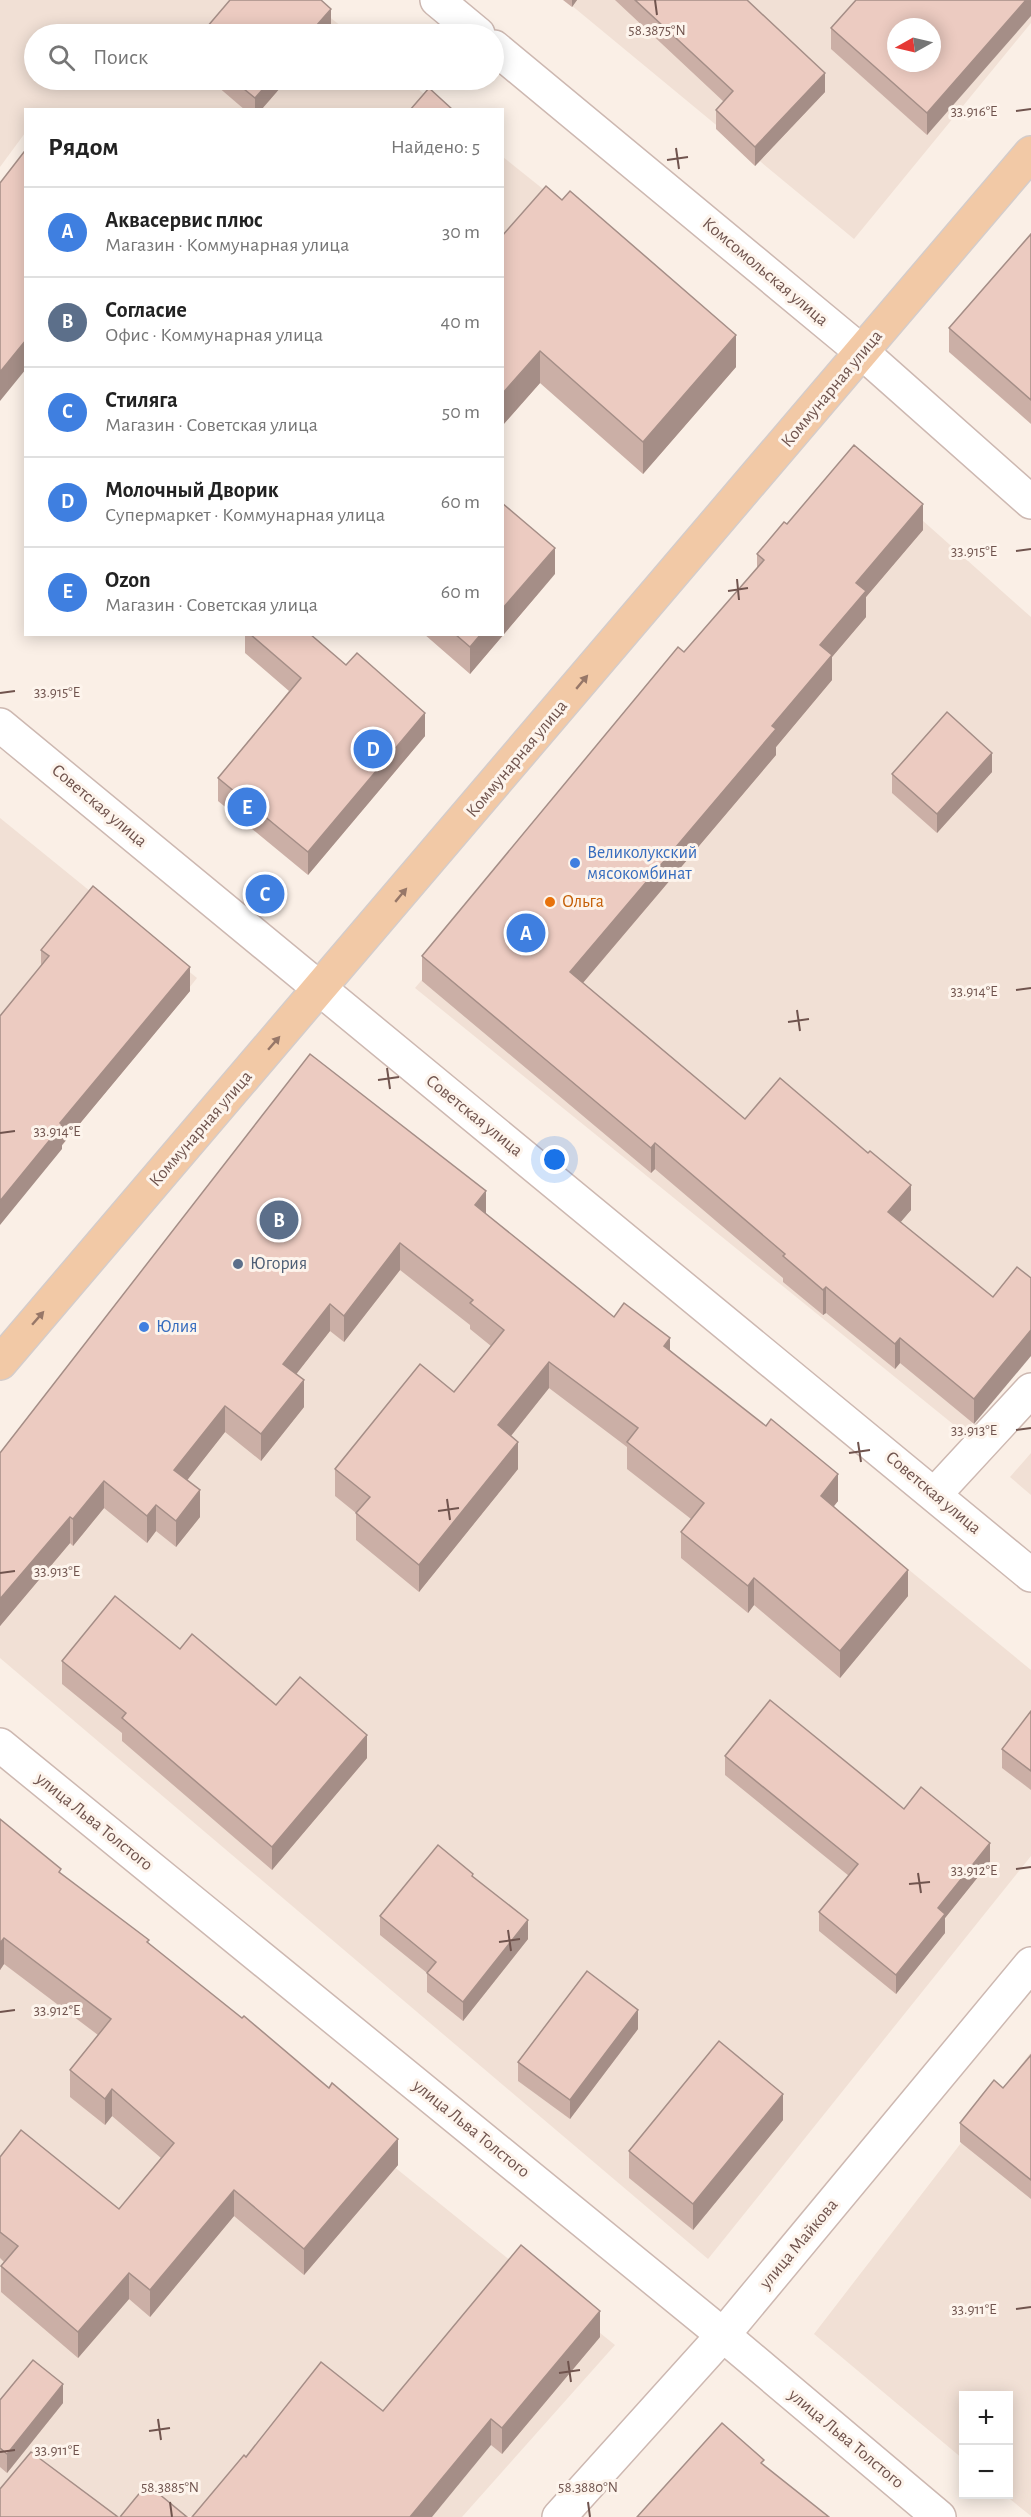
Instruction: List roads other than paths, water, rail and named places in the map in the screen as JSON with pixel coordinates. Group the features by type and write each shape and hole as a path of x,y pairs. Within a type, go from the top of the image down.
{"main road":[{"name":"Коммунарная улица","path":"0,1363 863,353 1031,153"}],"street":[{"path":"437,0 466,24"},
{"name":"Комсомольская улица","path":"504,55 863,353 1031,502"},
{"name":"Советская улица","path":"0,725 1031,1575"},
{"path":"935,1494 1031,1390"},
{"name":"улица Льва Толстого","path":"0,1745 723,2335 939,2517"},
{"name":"улица Майкова","path":"560,2517 723,2335 1031,1964"}],"place":[{"name":"Молочный Дворик","path":"373,749"},
{"name":"Ozon","path":"247,807"},
{"name":"Великолукский мясокомбинат","path":"575,863"},
{"name":"Стиляга","path":"265,894"},
{"name":"Ольга","path":"550,902"},
{"name":"Аквасервис плюс","path":"526,933"},
{"name":"Согласие","path":"279,1220"},
{"name":"Югория","path":"238,1264"},
{"name":"Юлия","path":"144,1327"}]}
